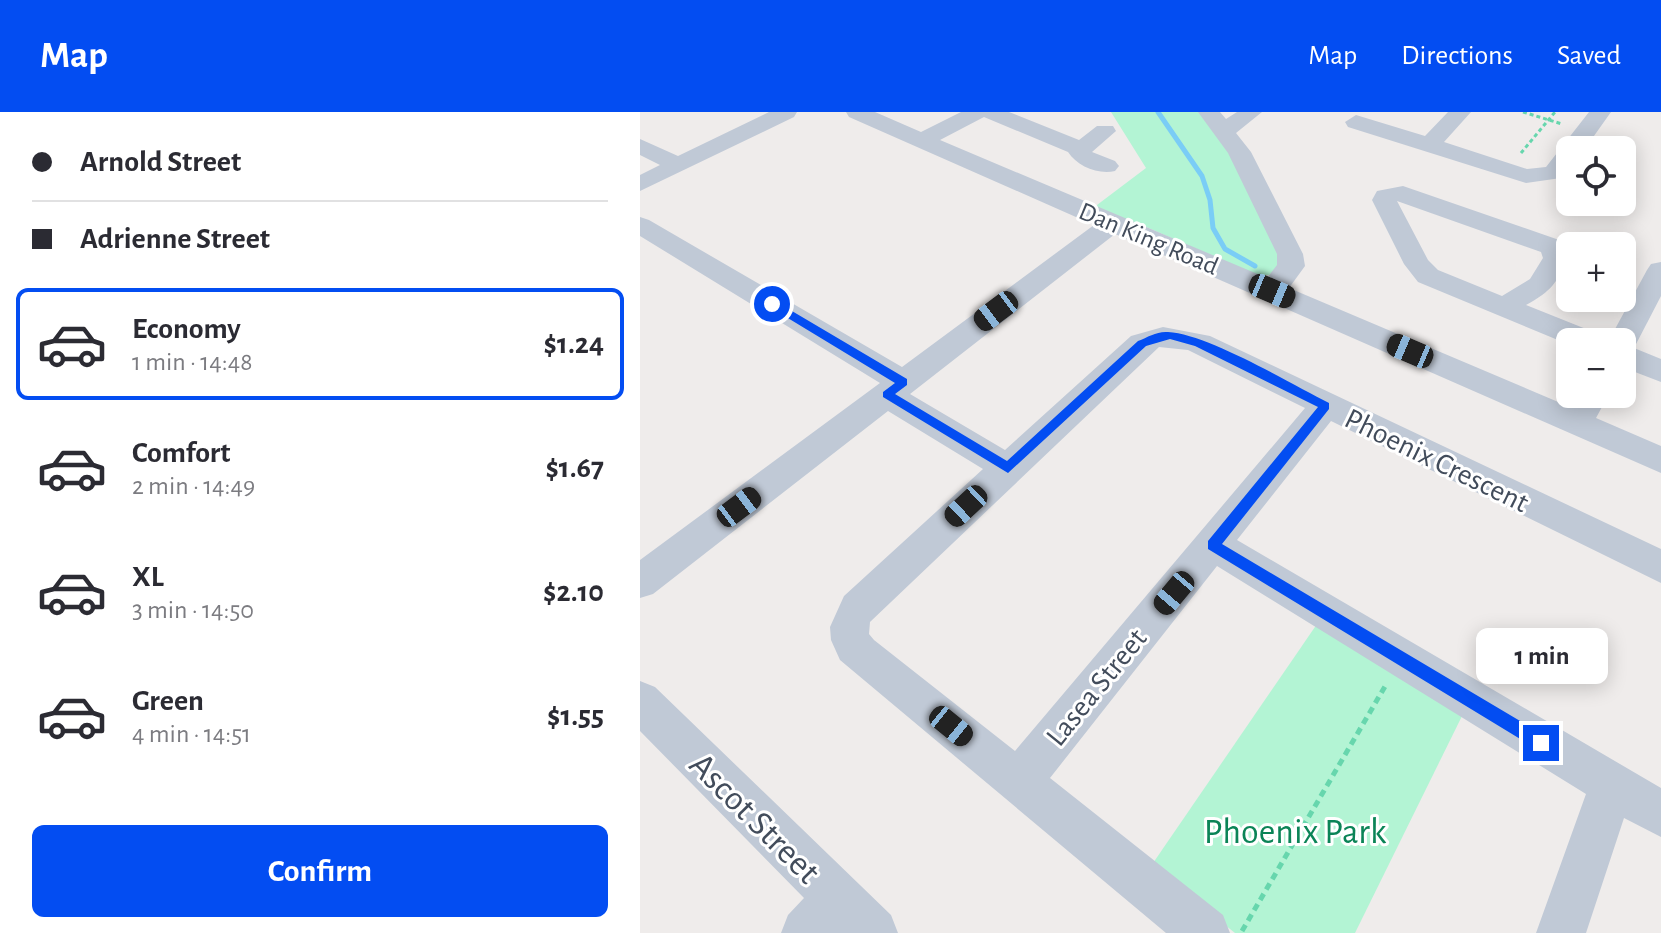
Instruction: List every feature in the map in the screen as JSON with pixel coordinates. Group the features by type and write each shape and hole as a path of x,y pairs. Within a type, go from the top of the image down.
{"street":[{"path":"640,184 786,112"},
{"name":"Dan King Road","path":"857,112 1661,460"},
{"path":"922,140 978,112"},
{"path":"990,112 1079,148 1083,157 1107,166"},
{"path":"1251,112 1217,121 1239,152 1292,258 1289,270 1272,291"},
{"path":"1429,145 1460,112"},
{"path":"1582,136 1600,112"},
{"path":"1356,122 1526,176 1548,175 1556,170"},
{"path":"1079,148 1105,131"},
{"path":"640,146 678,165"},
{"path":"1508,308 1513,301 1541,285 1556,258 1553,247 1403,193 1386,196 1384,200 1423,271 1435,279 1556,328"},
{"path":"640,582 1113,223"},
{"path":"640,225 895,388 1008,468"},
{"path":"1630,328 1661,270"},
{"name":"Phoenix Crescent","path":"1205,933 860,653 850,638 849,629 850,620 863,602 1142,343 1170,335 1199,343 1661,567"},
{"path":"1636,361 1661,371"},
{"name":"Lasea Street","path":"1019,781 1325,406"},
{"path":"1577,423 1585,408"},
{"path":"1213,545 1661,814"},
{"name":"Ascot Street","path":"640,701 822,915 873,933"},
{"path":"1561,933 1612,786"}],"path":[{"path":"1523,112 1586,131"},
{"path":"1507,171 1555,112"},
{"path":"1241,933 1402,658"}],"green space":[{"path":"1111,112 1199,112 1224,143 1280,255 1279,266 1269,275 1259,276 1137,223 1134,225 1093,208 1146,168"},
{"name":"Phoenix Park","path":"1317,624 1464,712 1355,933 1235,933 1151,866"}],"waterway":[{"path":"1158,112 1202,176 1210,200 1213,228 1225,249 1255,266"}],"route":[{"path":"772,304 903,382 887,395 1008,468 1142,343 1159,336 1170,335 1199,343 1325,406 1213,545 1541,743"}]}
